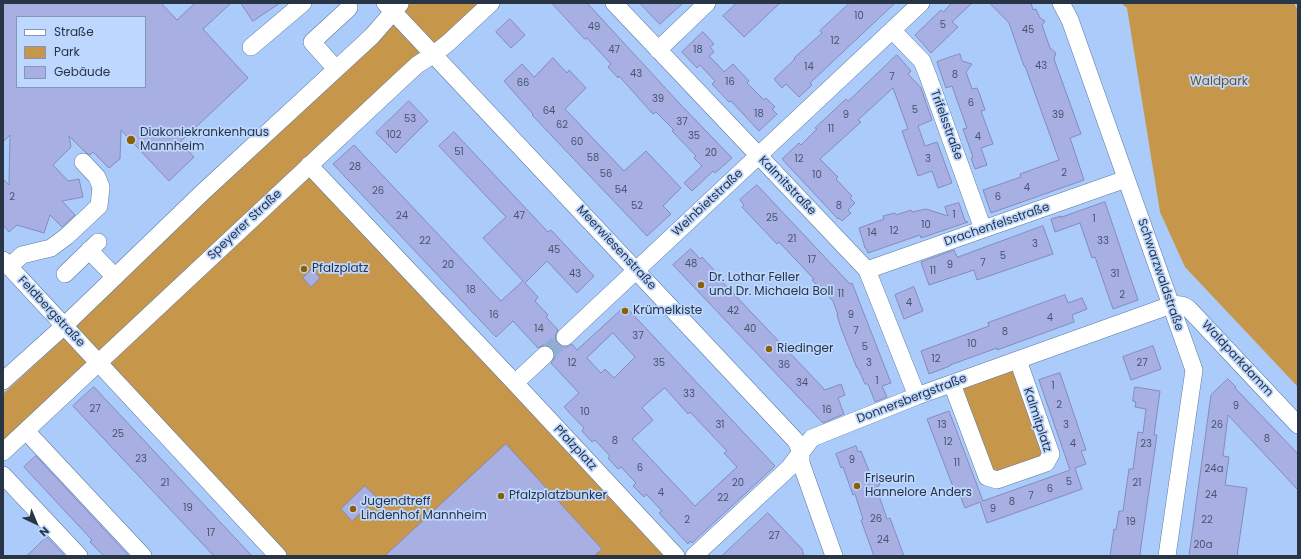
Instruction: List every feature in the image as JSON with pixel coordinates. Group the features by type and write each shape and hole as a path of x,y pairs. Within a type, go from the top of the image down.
{"street":[{"path":"251,47 303,3"},
{"name":"Speyerer Straße","path":"3,452 417,65 448,43 491,3"},
{"name":"Kalmitstraße","path":"614,3 867,270 917,396"},
{"path":"658,50 707,3"},
{"name":"Weinbietstraße","path":"565,337 921,3"},
{"name":"Schwarzwaldstraße","path":"1061,3 1070,20 1194,370 1167,556"},
{"path":"3,381 64,326 203,192 372,36 393,6"},
{"name":"Meerwiesenstraße","path":"393,6 434,54 796,441 801,452 800,463 834,556"},
{"path":"336,69 312,42 349,8"},
{"name":"Trifelsstraße","path":"892,30 922,61 983,229"},
{"path":"6,264 22,255 51,248 67,236 98,206 101,187 97,178 83,162"},
{"name":"Pfalzplatz","path":"310,165 676,556"},
{"name":"Drachenfelsstraße","path":"867,270 1126,179"},
{"path":"65,274 94,246 115,277"},
{"name":"Feldbergstraße","path":"6,264 98,363"},
{"name":"Donnersbergstraße","path":"694,556 789,468 812,438 917,396 1171,305"},
{"name":"Waldparkdamm","path":"1171,305 1184,305 1189,308 1298,424"},
{"path":"515,383 545,355"},
{"name":"Kalmitplatz","path":"952,384 987,477 997,480 1046,463 1051,454 1018,360"},
{"path":"98,363 272,554"},
{"path":"26,431 143,556"},
{"path":"3,475 79,556"}],"green space":[{"name":"Pfalzplatz","path":"400,3 491,3 310,165 676,556 284,556 105,365 3,452 3,394 67,335"},
{"name":"Waldpark","path":"1121,3 1294,3 1298,11 1298,387 1185,267 1160,212 1127,8"},
{"path":"1018,360 1051,454 997,480 952,384"}],"building":[{"path":"3,3 161,3 177,20 195,3 231,3 203,29 248,78 180,142 194,157 169,181 121,130 120,159 109,168 93,152 90,155 85,152 69,136 71,147 53,165 68,181 79,179 83,197 62,201 75,215 62,227 50,215 44,233 17,225 9,232 3,225 3,179 9,185 10,135 3,142"},
{"path":"241,3 280,3 253,21"},
{"path":"552,3 587,3 732,158 715,173 713,171 692,191 684,183 702,166 694,158 696,156 672,131 674,130 656,112 653,114 619,76 618,78 608,67 611,64 587,38 585,39"},
{"path":"640,3 683,3 660,24"},
{"path":"737,3 780,3 744,37 723,16"},
{"path":"850,3 895,3 810,83 812,85 799,97 786,84 782,88 774,79 795,59 794,58 822,33 820,31"},
{"path":"952,3 972,3 952,22 958,27 931,53 915,35 941,10 943,12"},
{"path":"990,3 1031,3 1033,10 1036,9 1040,18 1045,21 1042,25 1050,48 1056,53 1054,59 1081,134 1070,138 1084,180 991,213 983,190 1021,177 1020,174 1059,160 1009,23"},
{"path":"510,19 525,35 511,48 496,32"},
{"path":"703,32 714,44 710,47 714,52 709,56 724,72 733,64 749,81 747,83 764,100 766,98 775,107 772,109 777,114 759,131 731,101 729,102 712,84 715,81 700,65 697,68 682,52"},
{"path":"960,54 962,61 972,64 966,72 972,89 977,88 980,95 985,110 981,111 993,144 981,148 987,165 975,169 971,158 973,157 963,129 967,128 952,86 946,88 937,62"},
{"path":"897,55 911,71 908,74 921,88 932,120 918,126 925,146 937,142 952,183 938,188 932,171 918,176 902,131 908,129 893,88 858,120 861,122 820,159 838,177 836,179 852,196 850,198 855,203 848,210 851,213 842,221 839,218 838,219 782,159 799,143 801,145 817,129 815,128 846,99 848,101"},
{"path":"553,58 567,73 569,70 586,88 565,109 624,171 646,151 681,188 663,206 671,214 647,236 532,115 533,114 504,81 522,64 534,77"},
{"path":"409,101 428,121 396,153 376,133"},
{"path":"454,132 548,232 551,230 594,276 577,293 547,261 525,283 538,297 535,301 548,315 546,317 558,330 555,339 558,344 562,347 567,347 572,344 577,350 625,306 775,466 692,543 690,541 688,544 659,513 662,511 646,494 644,497 633,486 636,483 621,467 618,469 608,458 610,456 595,440 592,442 582,431 584,428 564,407 579,393 551,363 555,358 555,352 552,348 548,345 543,345 538,348 513,321 496,337 333,164 354,145 501,301 523,281 483,238 506,217 439,146","holes":["613,333 635,357 614,378 605,369 601,373 587,358","665,388 688,414 690,412 727,451 724,453 737,467 695,506 632,439 653,420 642,408"]},
{"path":"757,185 850,284 852,283 891,383 882,386 887,397 875,402 868,384 865,384 857,368 841,328 833,301 812,280 814,279 779,242 777,244 742,207 744,205 740,200"},
{"path":"1105,202 1138,300 1113,309 1095,257 1092,258 1080,223 1055,232 1051,219"},
{"path":"959,203 965,221 968,222 921,238 920,235 868,253 865,248 859,228 884,219 883,216 895,213 896,215 911,210 912,212 926,209 948,216 945,207"},
{"path":"1043,226 1053,254 977,280 974,270 929,285 921,262 954,250 957,257"},
{"path":"691,249 700,259 702,257 714,270 713,272 825,390 841,384 845,395 838,398 844,414 823,423 673,265"},
{"path":"312,269 320,278 311,287 303,278"},
{"path":"914,287 923,311 904,319 895,295"},
{"path":"1065,295 1068,303 1082,298 1087,309 1072,315 1074,322 997,350 997,348 929,374 921,351 989,326 988,323"},
{"path":"1153,346 1161,369 1131,380 1123,357"},
{"path":"1060,373 1086,450 1081,451 1086,464 1075,468 1082,489 987,523 980,502 965,508 960,495 957,497 927,419 949,411 983,501 1070,470 1039,380"},
{"path":"1228,379 1298,454 1298,490 1228,415 1223,456 1229,457 1225,485 1247,488 1237,556 1189,556 1211,395"},
{"path":"94,387 252,556 214,556 73,406"},
{"path":"1135,387 1160,391 1154,435 1157,435 1140,556 1110,556 1114,529 1116,530 1119,511 1123,511 1129,469 1133,469 1138,432 1143,433 1146,409 1135,407 1136,402 1133,401"},
{"name":"Pfalzplatzbunker","path":"506,444 602,549 594,556 385,556"},
{"path":"856,446 858,452 861,451 871,476 876,474 880,485 876,487 887,519 890,518 904,556 874,556 861,520 863,519 855,494 853,495 843,467 841,468 836,454"},
{"path":"36,456 129,556 104,556 90,542 92,540 24,467"},
{"path":"365,486 377,498 352,521 341,509"},
{"path":"768,513 802,549 804,556 722,556"},
{"path":"47,537 65,556 27,556"}],"tunnel":[{"path":"545,355 565,337"}],"place":[{"name":"Diakoniekrankenhaus Mannheim","path":"131,140"},
{"name":"Pfalzplatz","path":"304,269"},
{"name":"Dr. Lothar Feller und Dr. Michaela Boll","path":"701,285"},
{"name":"Krümelkiste","path":"625,311"},
{"name":"Riedinger","path":"769,349"},
{"name":"Friseurin Hannelore Anders","path":"857,486"},
{"name":"Pfalzplatzbunker","path":"501,496"},
{"name":"Jugendtreff Lindenhof Mannheim","path":"353,509"}]}
